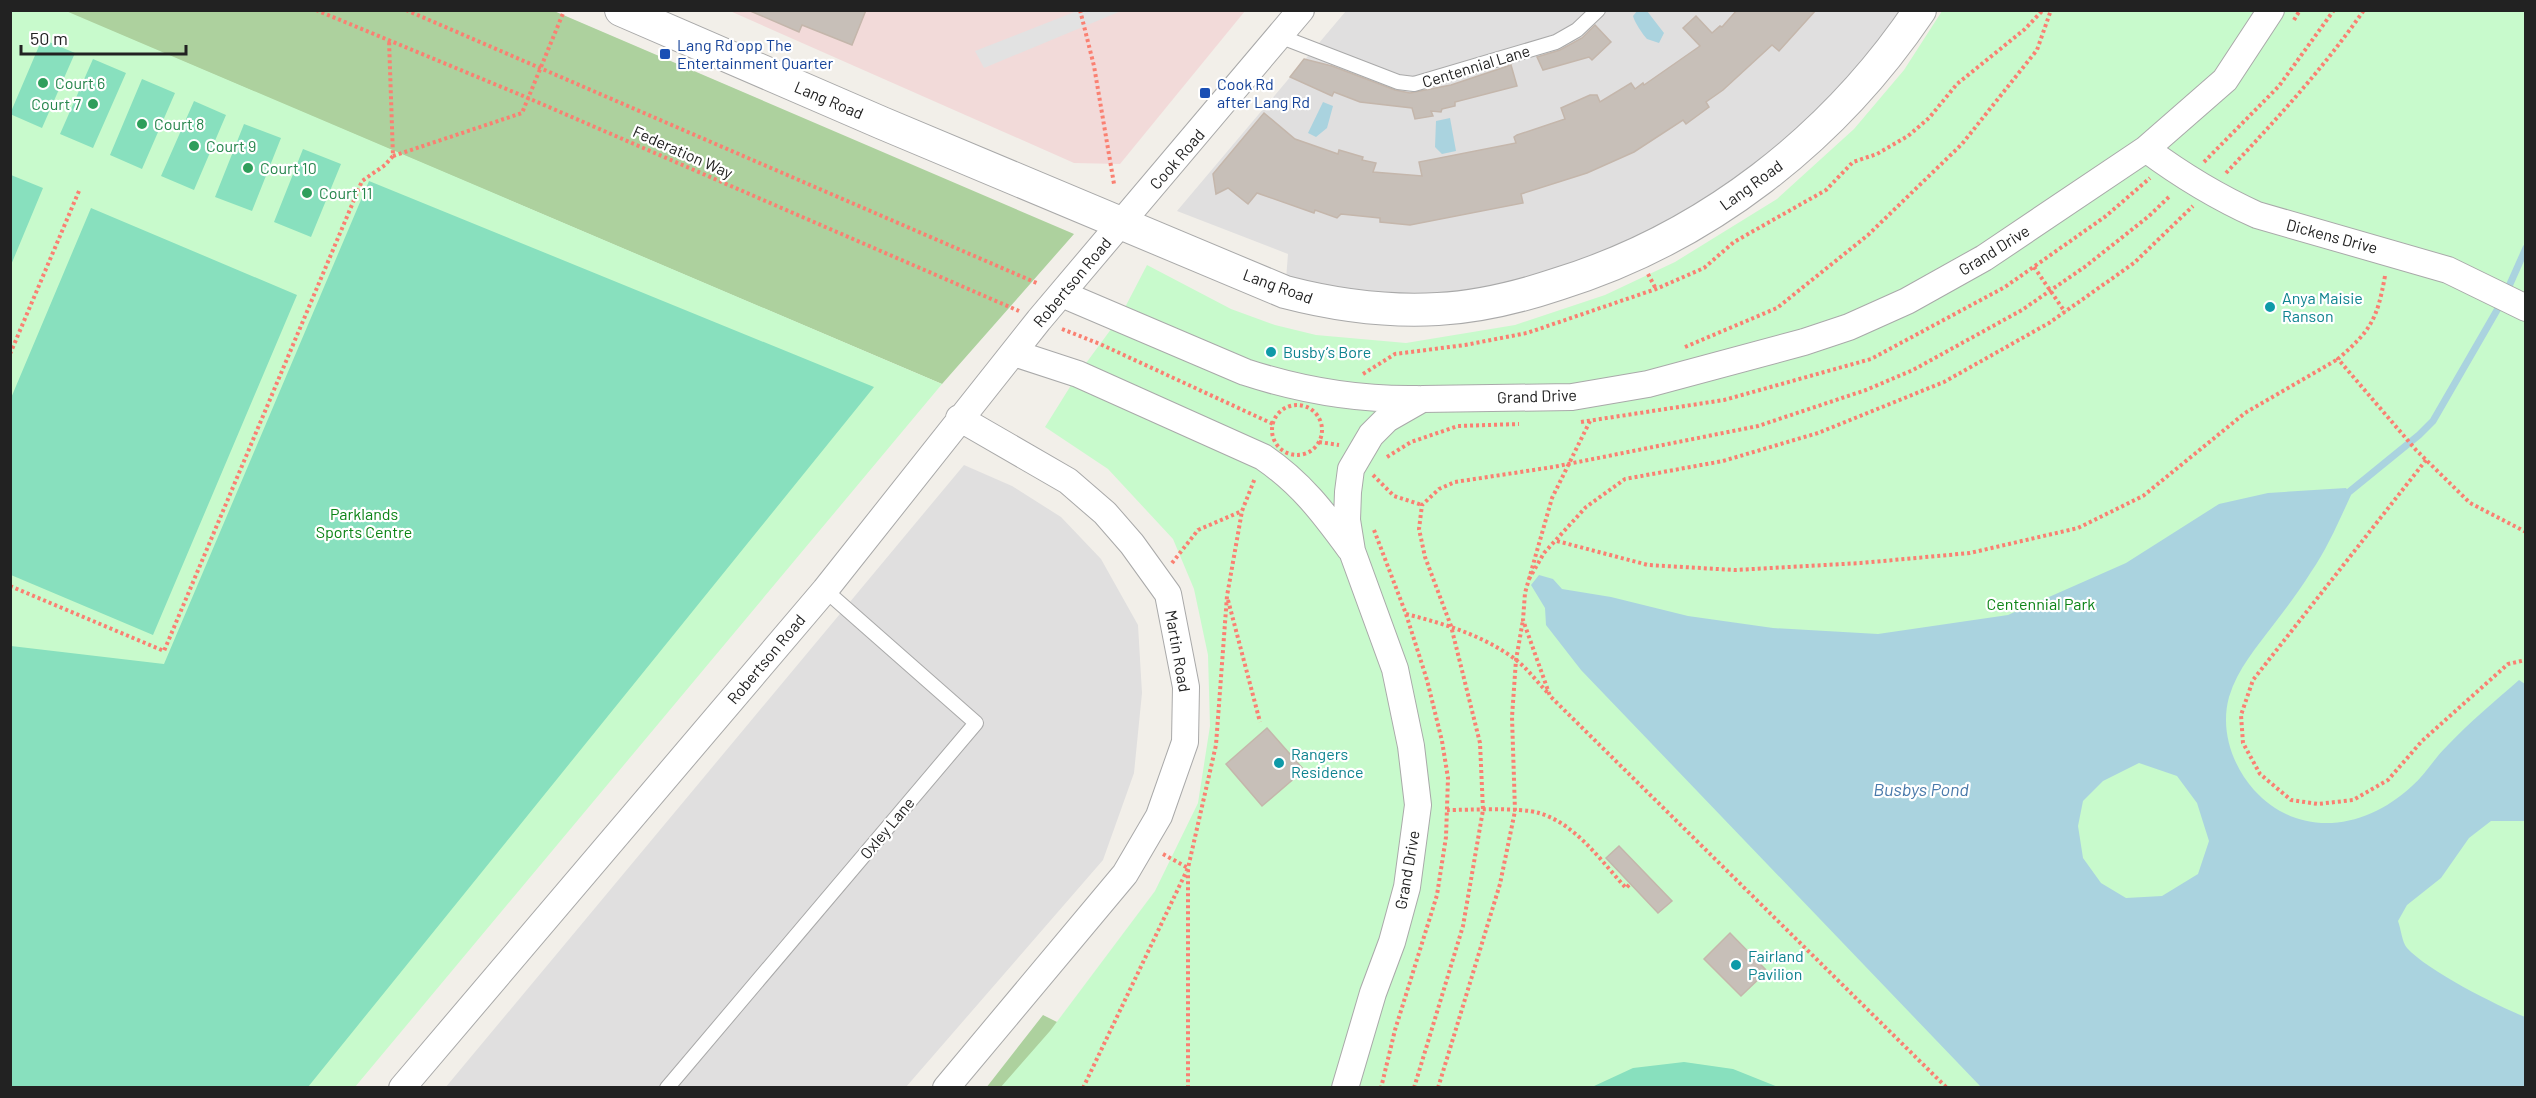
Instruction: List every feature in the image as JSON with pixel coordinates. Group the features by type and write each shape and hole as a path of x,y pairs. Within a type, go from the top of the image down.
{"street":[{"name":"Lang Road","path":"621,10 1285,292 1319,301 1364,308 1440,309 1481,304 1527,294 1628,259 1676,235 1762,180 1834,116 1892,51 1920,10"},
{"name":"Cook Road","path":"1121,223 1165,174 1301,10"},
{"name":"Grand Drive","path":"1345,1088 1372,993 1392,942 1407,887 1418,805 1411,746 1395,669 1352,551 1347,519 1348,492 1354,463 1371,435 1387,419 1422,399 1572,397 1658,382 1804,342 1849,327 1907,301 2156,156 2279,19"},
{"name":"Dickens Drive","path":"2156,156 2199,185 2257,215 2448,270 2526,308"},
{"name":"Robertson Road","path":"402,1088 825,590 959,418 1121,223"},
{"path":"1062,294 1245,372 1275,382 1391,400 1422,399"},
{"path":"1014,353 1078,374 1263,457 1287,473 1311,498 1352,551"},
{"name":"Martin Road","path":"946,1088 1125,874 1160,816 1185,742 1186,687 1168,594 1132,544 1105,513 1068,481 959,418"}],"lane":[{"name":"Centennial Lane","path":"1279,36 1398,82 1414,84 1556,42 1577,30 1598,10"},
{"name":"Oxley Lane","path":"667,1088 976,723 825,590"}],"path":[{"name":"Federation Way","path":"316,10 528,98 1039,320 1100,344 1273,424"},
{"name":"Federation Way","path":"406,10 1062,294"},
{"path":"1080,10 1094,66 1114,184"},
{"path":"1676,351 1777,308 1868,235 1962,144 2037,50 2051,10"},
{"path":"2279,19 2300,10"},
{"path":"1529,579 1544,553 1557,542 1586,507 1625,478 1723,461 1818,433 1944,382 2065,312 2134,263 2279,86 2334,10"},
{"path":"1414,1088 1463,926 1483,810 1479,743 1452,626 1425,557 1419,529 1422,505 1439,489 1455,482 1569,464 1758,426 1866,390 1954,349 2022,310 2086,266 2149,216 2199,185 2286,109 2344,39 2364,10"},
{"path":"10,586 164,651 362,181 385,165 393,156 522,113 564,11"},
{"path":"389,40 393,156"},
{"path":"1579,422 1724,400 1871,359 2005,287 2106,216 2156,156"},
{"path":"10,354 79,191"},
{"path":"1557,542 1648,565 1735,570 1970,554 2078,528 2143,496 2245,413 2338,359 2365,334 2376,313 2390,252"},
{"path":"2034,267 2065,312"},
{"path":"1651,279 1656,289"},
{"path":"2338,359 2416,450 2470,503 2526,532"},
{"path":"1292,405 1301,405 1316,413 1320,420 1322,435 1313,449 1306,453 1288,453 1275,442 1273,424 1276,416 1283,409 1292,405"},
{"path":"1438,1088 1500,884 1515,811 1512,717 1516,660 1525,593 1552,498 1590,421"},
{"path":"1380,463 1391,453 1411,442 1458,426 1524,423"},
{"path":"1083,1088 1188,868 1216,745 1227,596 1242,511 1263,457"},
{"path":"2427,460 2253,680 2241,715 2243,743 2260,774 2291,800 2318,804 2353,800 2388,780 2422,741 2508,664 2526,660"},
{"path":"1371,482 1377,469"},
{"path":"1373,475 1395,496 1422,505"},
{"path":"1155,576 1173,563 1198,530 1242,511"},
{"path":"1372,525 1406,614 1442,741 1448,778 1446,837 1437,895 1395,1030 1381,1088"},
{"path":"1227,596 1260,722"},
{"path":"1406,614 1452,626 1485,640 1516,660 1947,1088"},
{"path":"1523,620 1550,696"},
{"path":"1447,810 1538,812 1557,820 1574,832 1626,888 1630,884"},
{"path":"1144,843 1188,868"},
{"path":"1188,868 1188,1088"}],"shaded area":[{"path":"730,11 1245,11 1120,164 1074,163"},
{"path":"1077,11 1121,11 984,68 975,51"},
{"path":"1346,11 1920,11 1720,208 1481,304 1285,292 1288,254 1177,211"},
{"path":"964,465 1012,486 1061,517 1101,559 1138,625 1142,693 1134,773 1103,860 906,1087 445,1088"}],"green space":[{"name":"Parklands Sports Centre","path":"10,11 66,11 942,384 355,1087 11,1087"},
{"path":"64,11 554,11 1074,234 942,384"},
{"name":"Centennial Park","path":"1942,11 2525,11 2525,1087 1000,1088 1050,1031 1155,891 1198,803 1210,726 1208,655 1194,589 1173,539 1108,469 1045,427 1078,374 1120,317 1147,265 1231,309 1275,325 1316,335 1406,343 1515,325 1605,295 1675,262 1777,199 1854,129 1904,70"},
{"name":"Court 6","path":"42,39 75,53 42,128 10,114"},
{"name":"Court 7","path":"93,59 126,73 93,148 60,134"},
{"name":"Court 8","path":"142,79 175,93 142,169 110,155"},
{"name":"Court 9","path":"194,101 226,115 194,190 161,176"},
{"name":"Court 10","path":"244,124 281,138 252,211 215,197"},
{"name":"Court 11","path":"303,149 341,164 311,237 274,222"},
{"path":"11,175 43,188 11,265"},
{"name":"Parklands Sports Centre","path":"369,181 874,387 308,1087 11,1087 11,646 164,664"},
{"path":"91,208 297,295 153,635 11,575 11,398"},
{"path":"1043,1015 1075,1031 1069,1087 986,1088"},
{"path":"1684,1062 1733,1069 1778,1087 1592,1087 1633,1068"}],"water":[{"path":"1637,11 1647,11 1664,33 1659,43 1647,39 1641,31 1633,16"},
{"path":"1323,102 1333,106 1327,128 1316,137 1308,133"},
{"path":"1450,118 1456,151 1442,154 1435,147 1436,121"},
{"name":"Busbys Pond","path":"2346,488 2351,495 2317,563 2248,659 2229,697 2226,722 2234,758 2246,780 2272,806 2292,817 2312,822 2333,823 2374,812 2394,801 2412,786 2456,736 2519,680 2525,684 2525,821 2491,821 2469,838 2441,878 2407,905 2398,921 2407,948 2430,967 2463,987 2525,1017 2525,1087 1981,1087 1581,670 1546,625 1545,608 1531,585 1539,575 1553,579 1562,589 1611,597 1688,616 1773,628 1878,634 2008,615 2126,563 2219,504 2268,493","holes":["2139,763 2177,776 2197,803 2209,841 2198,874 2162,896 2126,898 2101,883 2083,858 2078,826 2083,801 2103,781"]}],"building":[{"path":"748,10 866,10 852,45 802,25 799,32"},
{"path":"1737,10 1816,10 1779,51 1772,45 1723,90 1706,102 1709,107 1686,124 1683,120 1634,152 1587,173 1521,194 1523,203 1410,225 1380,222 1380,218 1341,214 1337,218 1315,210 1314,213 1257,193 1248,204 1228,188 1216,194 1213,174 1264,113 1295,139 1338,154 1339,150 1363,157 1362,160 1376,163 1373,172 1422,176 1419,162 1516,143 1514,137 1517,135 1565,119 1561,108 1590,95 1597,95 1600,102 1631,83 1635,89 1643,83 1644,85 1700,46 1683,28 1696,16 1712,33 1720,26 1722,27"},
{"path":"1595,25 1611,42 1592,60 1589,57 1543,70 1537,57 1560,50 1582,38"},
{"path":"1304,59 1332,66 1395,90 1410,93 1451,85 1511,65 1517,86 1455,102 1455,106 1442,109 1441,112 1431,111 1433,116 1415,119 1412,108 1360,102 1334,92 1332,96 1290,77"},
{"name":"Rangers Residence","path":"1267,728 1304,770 1262,806 1226,764"},
{"path":"1619,846 1672,901 1658,913 1606,858"},
{"name":"Fairland Pavilion","path":"1730,933 1767,971 1741,996 1704,959"}],"waterway":[{"path":"2510,284 2526,248"},
{"path":"2349,492 2433,421 2500,305"}],"place":[{"name":"Lang Rd opp The Entertainment Quarter","path":"665,54"},
{"name":"Court 6","path":"43,83"},
{"name":"Cook Rd after Lang Rd","path":"1205,93"},
{"name":"Court 7","path":"93,104"},
{"name":"Court 8","path":"142,124"},
{"name":"Court 9","path":"194,146"},
{"name":"Court 10","path":"248,168"},
{"name":"Court 11","path":"307,193"},
{"name":"Anya Maisie Ranson","path":"2270,307"},
{"name":"Busby’s Bore","path":"1271,352"},
{"name":"Rangers Residence","path":"1279,763"},
{"name":"Fairland Pavilion","path":"1736,965"}]}
